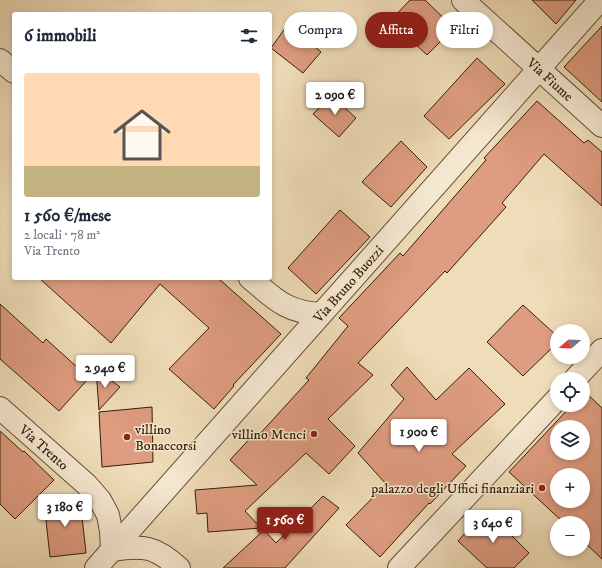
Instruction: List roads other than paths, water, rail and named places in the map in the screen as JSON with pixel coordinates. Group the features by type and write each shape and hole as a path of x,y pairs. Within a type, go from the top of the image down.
{"street":[{"name":"Via Fiume","path":"463,0 602,126"},
{"name":"Via Bruno Buozzi","path":"96,568 600,0"},
{"path":"0,60 12,70"},
{"path":"252,280 274,299 290,309 304,313 321,314"},
{"path":"583,372 600,356"},
{"path":"399,568 550,406"},
{"name":"Via Trento","path":"0,408 87,486 100,500 108,515 112,550"},
{"path":"112,550 134,547 156,551 179,568"}],"place":[{"name":"villino Menci","path":"314,434"},
{"name":"villino Bonaccorsi","path":"127,437"},
{"name":"palazzo degli Uffici finanziari","path":"542,488"}]}
